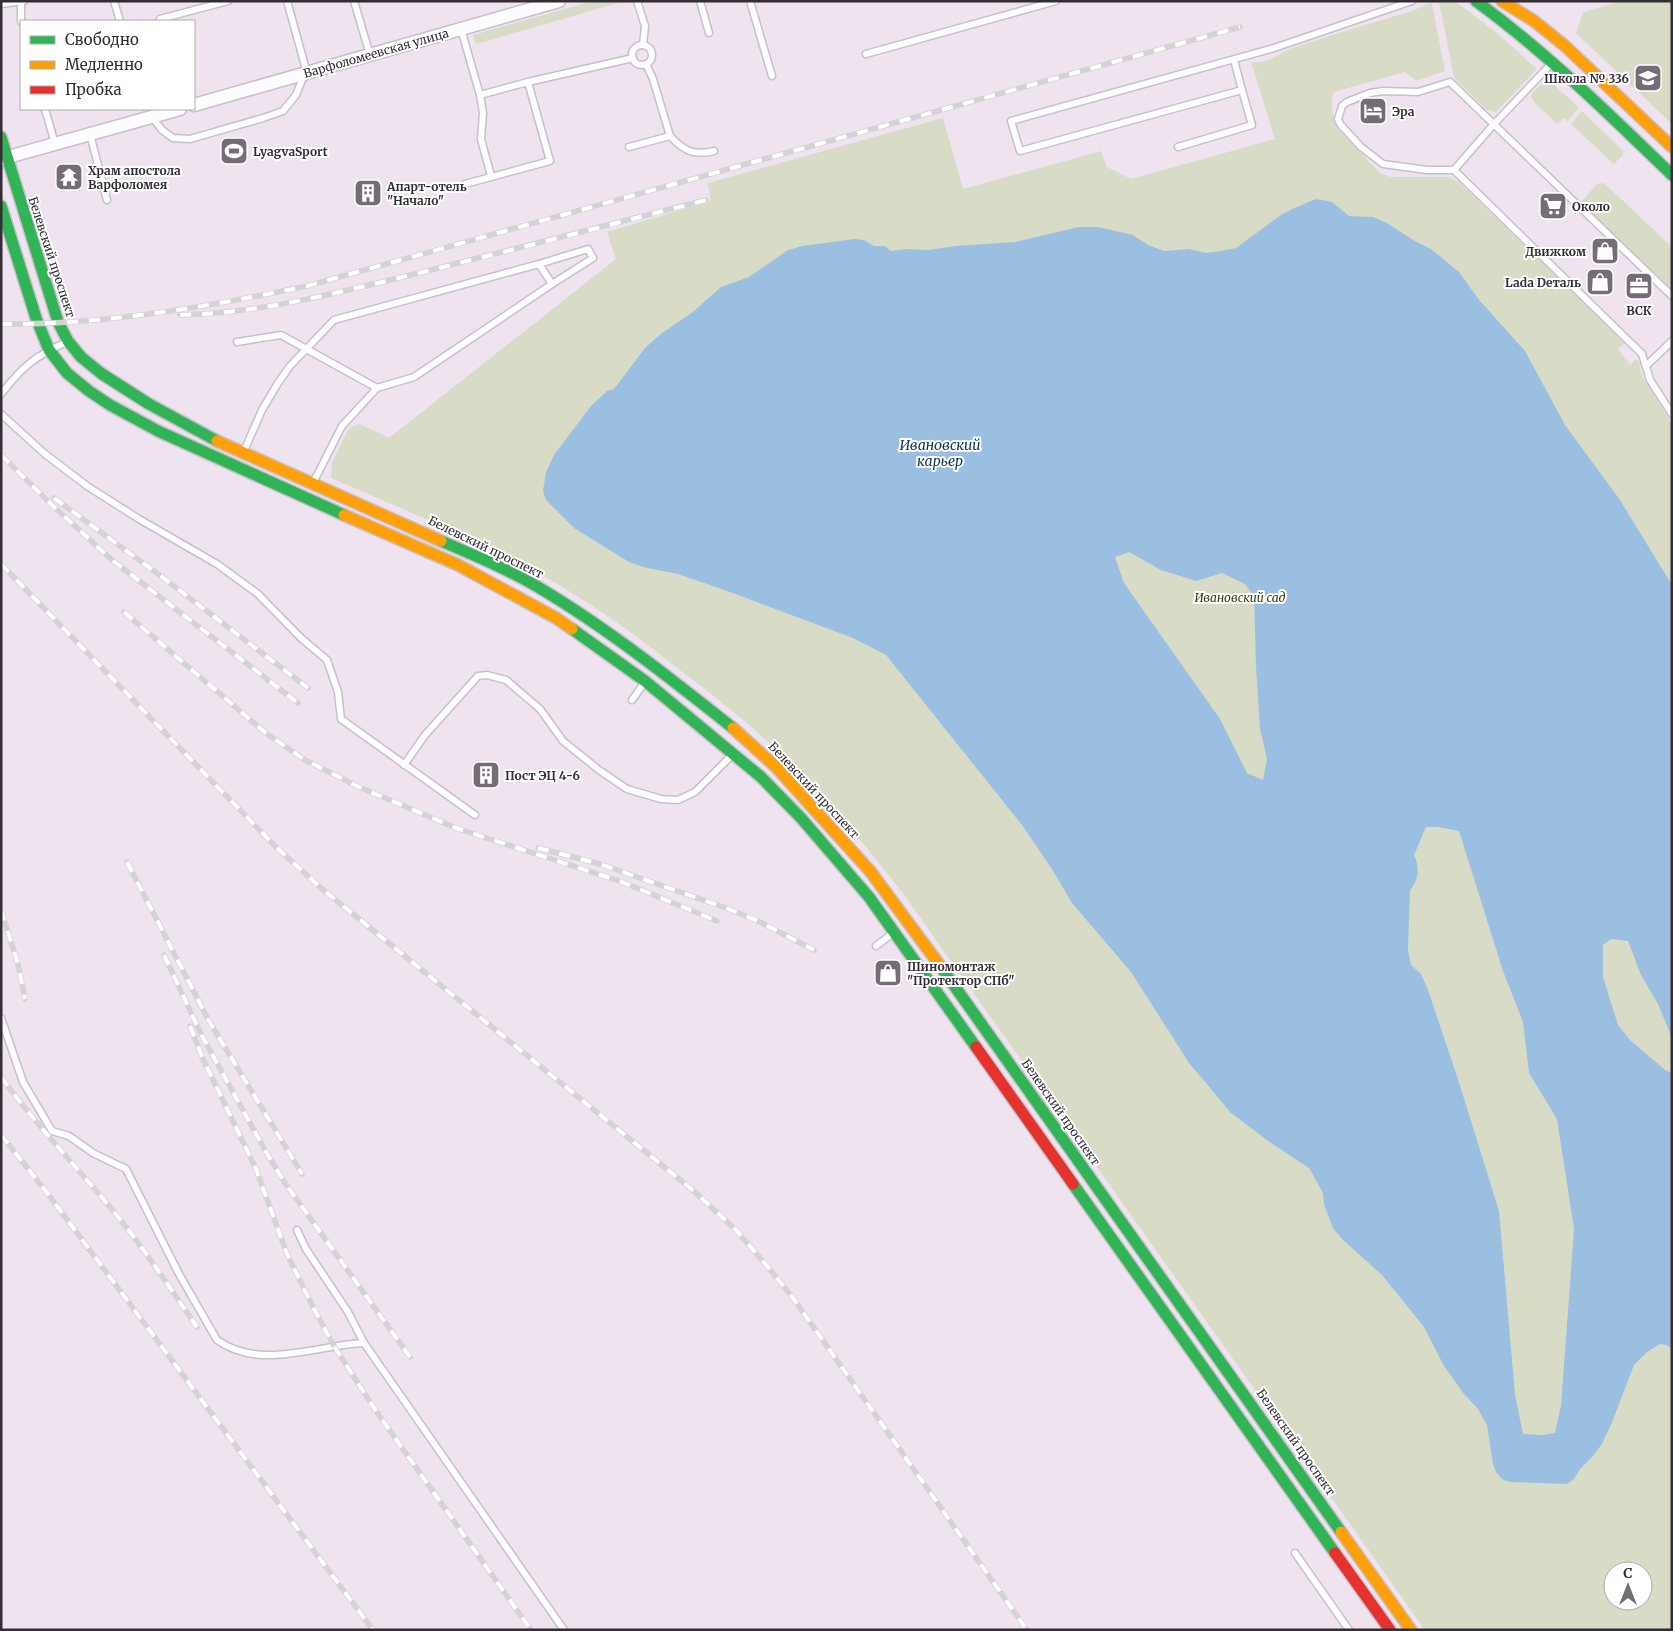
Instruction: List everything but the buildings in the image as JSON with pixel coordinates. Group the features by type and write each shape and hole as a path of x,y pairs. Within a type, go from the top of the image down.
{"street":[{"name":"Варфоломеевская улица","path":"195,105 461,29 539,4 559,1"},
{"path":"1476,1 1525,37 1672,175"},
{"path":"1494,14 1507,4 1526,1"},
{"path":"1507,4 1534,21 1565,46 1672,147"},
{"path":"4,158 148,116 175,110"},
{"name":"Белевский проспект","path":"1,137 4,158 50,302 68,341 82,356 110,379 198,431 465,550 536,586 564,603 656,667 747,740 817,810 870,870 908,921 1411,1630"},
{"path":"1,206 36,318 49,350 67,373 88,391 158,431 236,468 458,565 556,618 646,682 734,753 761,777 801,818 869,897 894,931 1390,1630"}],"lane":[{"path":"114,1 120,20"},
{"path":"160,20 228,1"},
{"path":"148,116 173,138 190,139 284,111 296,96 306,73 286,1"},
{"path":"354,1 370,55"},
{"path":"637,1 644,26 643,45"},
{"path":"700,1 709,33"},
{"path":"750,1 772,76"},
{"path":"866,54 1056,1"},
{"path":"1242,90 1020,151 1012,121 1276,48 1412,1"},
{"path":"1,4 23,2 21,20"},
{"path":"461,29 480,95 483,112 481,139 491,176"},
{"path":"643,45 650,48 652,52 652,59 646,64 638,64 633,58 633,50 636,47 643,45"},
{"path":"480,95 633,58"},
{"path":"1178,147 1252,125 1234,60"},
{"path":"1454,170 1494,124 1553,62"},
{"path":"646,64 653,79 670,136 676,142 696,154 714,151"},
{"path":"465,184 550,161 528,82"},
{"path":"1672,296 1450,82 1418,92 1383,91 1370,93 1347,102 1342,106 1339,112 1340,124 1361,147 1383,164 1427,170 1454,170 1642,354 1650,380 1672,414"},
{"path":"45,110 55,144"},
{"path":"90,134 108,200"},
{"path":"629,147 670,136"},
{"path":"236,468 262,410 278,383 290,366 334,320 588,249 593,258 414,377 377,388 342,426 313,483"},
{"path":"539,264 552,284"},
{"path":"236,342 281,336 307,348 377,388"},
{"path":"1,394 36,357 68,341"},
{"path":"1646,366 1672,341"},
{"path":"1,414 45,454 87,486 216,564 258,594 301,638 327,660 338,692 340,719 476,815"},
{"path":"632,700 656,667"},
{"path":"404,764 425,735 478,676 487,675 506,680 540,709 563,741 599,770 627,789 653,797 678,800 695,792 747,740"},
{"path":"876,946 908,921"},
{"path":"1,1018 23,1082 52,1130 68,1136 94,1153 126,1169 179,1274 217,1340 227,1347 240,1351 277,1355 304,1353 347,1344 364,1343"},
{"path":"297,1230 306,1249 348,1312 364,1343 564,1630"},
{"path":"1295,1553 1349,1630"}],"green space":[{"path":"593,1 625,1 476,44 473,35"},
{"path":"1439,1 1455,1 1497,33 1537,69 1496,112 1487,110 1454,78"},
{"name":"Школа № 336","path":"1623,1 1672,1 1672,124 1576,33 1583,12"},
{"name":"Ивановский карьер","path":"1430,3 1432,4 1445,71 1416,81 1405,72 1334,92 1332,110 1336,127 1380,173 1391,177 1447,177 1458,181 1625,343 1618,349 1630,365 1635,360 1639,361 1641,374 1672,424 1672,1630 1425,1630 902,892 857,836 808,782 729,708 649,646 582,599 494,550 331,478 332,463 349,428 360,424 389,438 616,259 607,232 711,201 708,183 943,118 963,189 1101,151 1107,167 1131,179 1275,139 1251,62 1263,62 1290,49 1406,13"},
{"path":"1548,79 1579,108 1567,121 1564,118 1559,123 1556,123 1534,102 1531,95"},
{"path":"1582,111 1623,151 1623,155 1614,164 1571,124"},
{"path":"1604,183 1672,247 1672,291 1580,203 1597,184"}],"water":[{"name":"Ивановский карьер","path":"1316,199 1332,202 1349,216 1373,217 1387,223 1431,249 1459,272 1480,301 1525,351 1565,425 1620,500 1672,585 1672,1038 1658,1004 1641,975 1628,941 1611,939 1603,945 1603,977 1618,1025 1629,1039 1665,1070 1672,1073 1672,1349 1667,1345 1660,1344 1647,1352 1634,1365 1602,1444 1580,1469 1574,1479 1567,1484 1510,1482 1502,1479 1496,1472 1487,1425 1478,1409 1464,1394 1444,1366 1424,1327 1382,1275 1343,1240 1333,1228 1324,1204 1323,1193 1309,1168 1268,1141 1230,1112 1189,1063 1131,972 1072,903 1052,869 1022,825 886,655 853,638 730,592 678,574 647,568 629,562 574,528 546,500 543,491 546,472 554,455 591,406 607,391 614,389 645,348 662,333 693,312 721,287 749,277 788,250 802,246 855,239 864,240 874,246 885,246 891,251 905,249 929,250 955,246 1015,242 1079,227 1098,227 1133,235 1148,245 1164,251 1189,249 1206,253 1236,248 1292,209","holes":["1129,552 1161,570 1196,581 1222,573 1245,584 1254,596 1260,729 1267,759 1263,780 1247,773 1220,719 1124,583 1115,557","1426,827 1459,831 1503,971 1523,1022 1529,1073 1557,1119 1574,1229 1561,1406 1555,1433 1542,1435 1523,1434 1515,1394 1499,1211 1428,990 1421,974 1411,965 1408,951 1410,890 1418,873 1414,855"]}],"railway":[{"path":"1,324 40,324 116,318 193,308 307,286 1240,27"},
{"path":"180,315 270,306 328,295 706,200"},
{"path":"1,455 112,560 298,703"},
{"path":"54,498 308,688"},
{"path":"1,564 277,848 321,888 695,1192 735,1229 793,1298 1027,1630"},
{"path":"124,612 267,734 305,760 359,787 456,828 622,882 717,921"},
{"path":"538,848 600,864 726,908 758,921 814,950"},
{"path":"127,862 209,1021 302,1174"},
{"path":"1,910 18,964 25,999"},
{"path":"164,955 201,1034 266,1152 285,1183 410,1357"},
{"path":"190,1026 203,1059 256,1169 287,1254 334,1346 376,1411 531,1630"},
{"path":"1,1077 28,1112 125,1226 157,1268 197,1327"},
{"path":"1,1135 45,1190 373,1630"}],"traffic: fast":[{"path":"1476,1 1553,63 1672,175"},
{"path":"1,137 58,322 68,341 81,357 102,374 149,404 217,441"},
{"path":"1,206 36,318 49,350 67,373 110,405 158,431 344,515"},
{"path":"441,541 514,574 589,619 638,654 733,728"},
{"path":"572,629 645,681 761,777 801,818 869,897 976,1047"},
{"path":"941,967 1341,1532"},
{"path":"1073,1184 1335,1553"}],"traffic: slow":[{"path":"1502,1 1534,21 1565,46 1672,147"},
{"path":"217,441 441,541"},
{"path":"344,515 458,565 556,618 572,629"},
{"path":"733,728 776,767 870,871 941,967"},
{"path":"1341,1532 1411,1630"}],"traffic: jam":[{"path":"976,1047 1073,1184"},
{"path":"1335,1553 1390,1630"}],"place":[{"name":"Школа № 336","path":"1648,78"},
{"name":"Эра","path":"1373,111"},
{"name":"LyagvaSport","path":"234,151"},
{"name":"Храм апостола Варфоломея","path":"69,177"},
{"name":"Апарт-отель \"Начало\"","path":"368,193"},
{"name":"Около","path":"1553,206"},
{"name":"Движком","path":"1605,251"},
{"name":"Lada Dеталь","path":"1600,282"},
{"name":"ВСК","path":"1639,286"},
{"name":"Пост ЭЦ 4-6","path":"486,775"},
{"name":"Шиномонтаж \"Протектор СПб\"","path":"888,973"}],"park label":[{"name":"Ивановский сад","path":"1240,597"}]}
